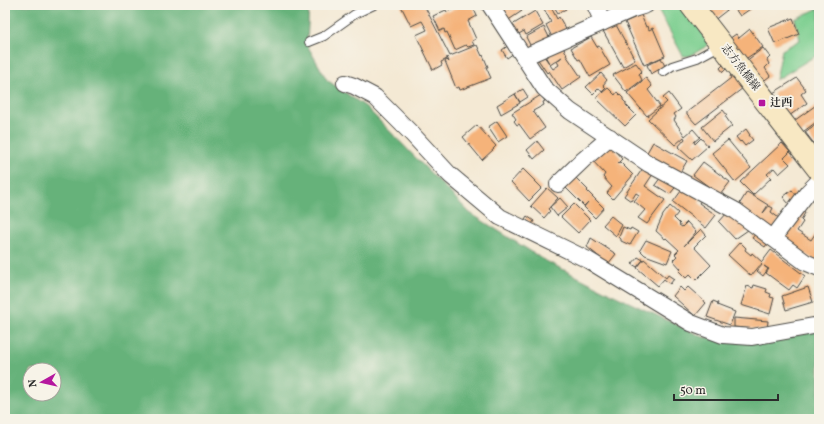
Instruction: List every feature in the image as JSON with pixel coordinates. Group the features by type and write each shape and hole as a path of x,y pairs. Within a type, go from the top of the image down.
{"main road":[{"name":"志方魚橋線","path":"691,5 819,170"}],"street":[{"path":"490,5 544,88 570,111 649,164 736,211 805,262 819,268"},
{"path":"595,5 603,22"},
{"path":"524,57 637,6"},
{"path":"345,84 354,86 375,98 412,134 450,175 500,216 588,260 691,323 723,335 752,336 816,325"},
{"path":"558,184 610,137"},
{"path":"774,238 808,192 819,181"},
{"path":"770,320 816,325"}],"lane":[{"path":"310,42 324,36 354,14 374,5"},
{"path":"663,72 672,66 697,58 722,44"}],"green space":[{"path":"5,5 309,5 307,45 327,80 366,107 470,213 546,261 703,337 754,342 819,331 819,419 5,419"},
{"path":"669,5 685,5 709,43 705,47 690,56 683,56 658,9"},
{"path":"819,8 819,63 815,56 776,80 782,50 800,40 795,19"}],"building":[{"path":"424,5 450,56 477,45 482,56 483,55 491,78 460,90 459,87 456,88 445,61 447,60 449,62 447,57 447,59 441,62 442,65 433,70 416,35 427,30 422,21 411,26 401,6"},
{"path":"457,5 472,5 477,16 468,21 476,39 472,41 474,45 468,47 466,45 455,50 447,32 445,33 444,29 440,31 433,16 446,10 447,12 458,7"},
{"path":"498,5 518,5 522,11 507,21"},
{"path":"550,5 557,19 559,17 567,31 553,39 546,25 551,22 543,7"},
{"path":"553,5 564,5 566,9 558,13"},
{"path":"601,5 620,5 622,10 608,17"},
{"path":"701,5 730,5 731,7 713,21"},
{"path":"736,5 751,5 753,7 740,16 735,9"},
{"path":"535,11 543,25 526,35 524,31 517,35 512,25"},
{"path":"641,15 646,27 648,26 649,30 653,28 665,56 644,65 625,22"},
{"path":"793,18 799,34 775,44 768,28"},
{"path":"615,23 635,60 623,67 602,29"},
{"path":"544,27 550,39 532,49 526,37"},
{"path":"750,29 763,47 744,60 729,39 736,34 739,38"},
{"path":"591,37 597,47 599,46 610,65 590,77 580,59 578,60 571,48"},
{"path":"561,44 567,54 566,55 581,77 562,90 549,71 547,73 537,58 543,55 549,63 544,54","holes":["562,57 557,61 559,65 553,69 550,65"]},
{"path":"509,45 514,53 507,58 502,50"},
{"path":"763,48 770,57 767,60 769,64 765,68 770,76 761,83 745,62"},
{"path":"661,58 665,66 651,74 647,65"},
{"path":"725,58 726,69 723,72 720,68 723,65 721,62"},
{"path":"636,63 642,71 639,74 642,80 626,92 613,75"},
{"path":"736,71 747,85 696,124 687,112 731,78 730,76"},
{"path":"601,73 607,80 603,85 606,88 602,92 599,88 593,94 586,87"},
{"path":"646,78 652,86 648,90 660,106 647,116 627,93"},
{"path":"797,78 806,90 801,94 807,103 789,116 773,93"},
{"path":"608,88 615,95 617,92 623,98 626,105 636,115 625,126 597,99 597,97"},
{"path":"523,89 528,97 520,102 515,94"},
{"path":"669,93 681,109 674,114 676,117 674,120 685,136 693,129 700,137 694,142 695,144 701,138 708,146 692,160 678,147 685,139 684,137 675,145 648,119 667,102 663,98"},
{"path":"515,94 520,103 501,114 497,105"},
{"path":"541,95 545,101 543,102 544,105 533,111 545,128 530,139 519,124 517,125 514,121 516,119 512,113"},
{"path":"819,103 819,120 800,134 791,123"},
{"path":"723,110 732,126 713,141 702,127"},
{"path":"497,121 507,136 498,142 488,127"},
{"path":"819,122 819,150 805,132"},
{"path":"477,125 496,146 482,160 463,137"},
{"path":"746,129 753,140 745,146 736,137"},
{"path":"728,140 751,168 735,182 712,153"},
{"path":"537,141 544,150 534,159 527,150"},
{"path":"653,142 687,161 678,176 645,156"},
{"path":"610,143 617,150 615,151 622,159 618,163 620,162 633,175 613,199 607,193 612,187 603,177 605,174 592,160"},
{"path":"782,143 790,152 784,158 790,164 779,174 774,168 767,174 771,178 753,195 740,182"},
{"path":"703,162 730,182 720,195 693,175"},
{"path":"643,168 653,174 645,186 665,200 647,224 638,218 645,210 634,201 639,195 636,193 631,201 624,196"},
{"path":"523,169 542,188 529,201 511,182"},
{"path":"573,175 604,208 595,218 584,207 588,202 584,206 563,185"},
{"path":"661,177 678,184 670,194 655,185"},
{"path":"684,187 701,200 699,203 716,215 706,228 673,202"},
{"path":"547,188 558,198 548,209 550,211 544,218 531,206"},
{"path":"792,190 798,197 789,204 783,197"},
{"path":"747,192 768,205 763,213 769,206 773,208 771,212 780,219 772,231 737,208"},
{"path":"560,198 568,207 557,216 550,207"},
{"path":"574,204 590,220 578,233 561,217"},
{"path":"670,206 678,213 674,218 680,224 679,225 682,227 687,222 696,232 684,246 701,229 706,235 694,247 711,265 696,280 690,274 686,278 679,271 681,269 673,260 677,256 675,254 679,250 656,231 663,215"},
{"path":"799,209 805,213 801,220 803,222 797,231 811,240 815,234 819,237 819,263 780,238"},
{"path":"727,213 733,219 736,218 748,230 735,239 719,222"},
{"path":"527,216 534,221 532,224 525,219"},
{"path":"611,216 622,225 616,236 603,225"},
{"path":"623,227 630,230 631,228 638,232 630,245 621,241 619,237"},
{"path":"757,232 769,241 765,247 752,238"},
{"path":"591,238 616,254 608,264 587,247"},
{"path":"646,240 672,251 667,263 645,255 640,250"},
{"path":"740,242 746,248 745,250 751,255 752,253 762,262 771,250 805,276 797,288 793,285 789,290 766,273 769,269 764,266 768,269 763,276 757,271 762,265 761,264 751,276 728,255"},
{"path":"638,257 643,260 637,267 632,264"},
{"path":"644,259 666,278 668,275 674,279 670,284 664,279 658,286 637,268"},
{"path":"754,285 767,289 766,292 771,294 770,297 774,298 770,314 741,305 747,286 753,288"},
{"path":"680,287 684,291 688,287 706,303 695,316 673,296"},
{"path":"808,287 813,302 786,310 782,296"},
{"path":"713,301 718,303 717,305 735,312 730,325 707,317"},
{"path":"734,318 768,321 767,330 734,327"}],"place":[{"name":"辻西","path":"762,103"}]}
